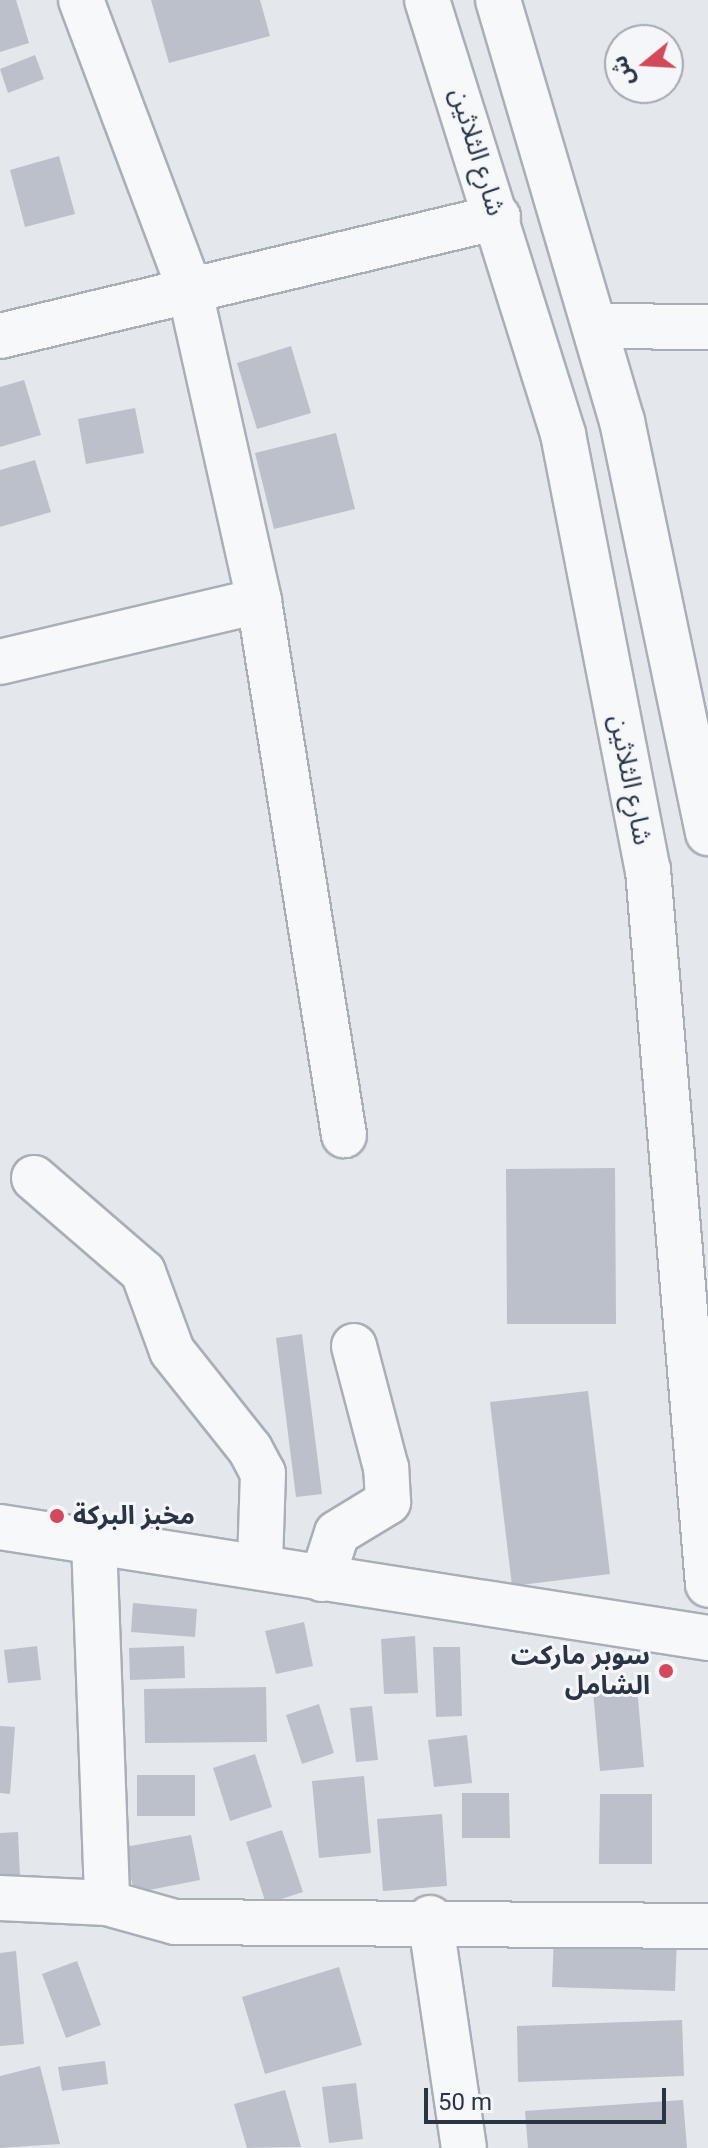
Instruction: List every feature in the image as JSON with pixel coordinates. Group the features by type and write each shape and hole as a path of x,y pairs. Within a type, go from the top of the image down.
{"street":[{"path":"81,0 189,287 259,601 344,1135"},
{"name":"شارع الثلاثين","path":"427,0 498,217 563,434 648,870 708,1584"},
{"path":"498,0 622,421 708,833"},
{"path":"0,336 189,287 498,217"},
{"path":"595,326 708,327"},
{"path":"0,662 259,601"},
{"path":"34,1178 143,1272 172,1351 250,1449 263,1473 260,1564"},
{"path":"322,1579 337,1533 388,1502 386,1468 354,1346"},
{"path":"0,1527 260,1564 322,1579 708,1638"},
{"path":"94,1541 107,1903"},
{"path":"0,1898 107,1903 175,1922 430,1918 708,1926"},
{"path":"430,1918 464,2148"}],"building":[{"path":"0,0 16,0 29,43 0,52"},
{"path":"151,0 260,0 270,36 169,63"},
{"path":"35,55 44,79 8,93 0,69"},
{"path":"59,156 75,214 25,227 10,170"},
{"path":"291,346 311,413 257,429 237,363"},
{"path":"24,380 41,435 0,447 0,387"},
{"path":"135,408 144,453 86,464 78,419"},
{"path":"336,433 355,509 274,529 255,453"},
{"path":"35,460 51,512 0,527 0,470"},
{"path":"615,1168 616,1324 507,1324 506,1169"},
{"path":"302,1334 322,1494 296,1497 276,1338"},
{"path":"588,1391 610,1574 512,1586 490,1402"},
{"path":"133,1603 197,1609 195,1637 131,1632"},
{"path":"304,1622 313,1666 276,1674 265,1631"},
{"path":"415,1636 418,1693 384,1694 381,1639"},
{"path":"37,1646 41,1680 8,1683 4,1650"},
{"path":"184,1646 185,1678 130,1680 129,1648"},
{"path":"433,1647 460,1647 462,1716 436,1717"},
{"path":"266,1687 267,1742 145,1743 144,1689"},
{"path":"637,1687 644,1767 600,1771 593,1691"},
{"path":"319,1704 334,1753 302,1764 286,1715"},
{"path":"372,1706 378,1760 356,1762 350,1708"},
{"path":"0,1726 15,1727 10,1794 0,1793"},
{"path":"467,1735 472,1783 434,1787 428,1740"},
{"path":"255,1754 272,1807 230,1821 213,1768"},
{"path":"137,1775 195,1775 195,1816 137,1816"},
{"path":"364,1776 371,1853 319,1858 312,1781"},
{"path":"462,1793 509,1793 510,1838 462,1838"},
{"path":"600,1794 652,1794 652,1864 599,1864"},
{"path":"442,1814 447,1886 383,1891 377,1819"},
{"path":"282,1830 303,1892 266,1904 246,1842"},
{"path":"18,1832 20,1877 0,1878 0,1833"},
{"path":"191,1835 200,1880 134,1893 125,1847"},
{"path":"554,1934 677,1938 675,1991 552,1987"},
{"path":"16,1951 24,2044 0,2046 0,1953"},
{"path":"77,1961 101,2025 66,2038 42,1974"},
{"path":"339,1967 362,2045 265,2074 242,1997"},
{"path":"682,2020 684,2076 518,2082 517,2026"},
{"path":"105,2061 108,2084 62,2091 58,2067"},
{"path":"40,2066 60,2144 0,2148 0,2076"},
{"path":"356,2083 363,2139 329,2143 322,2087"},
{"path":"285,2090 301,2147 247,2148 234,2104"},
{"path":"683,2100 687,2148 528,2148 525,2111"}],"place":[{"name":"مخبز البركة","path":"57,1516"},
{"name":"سوبر ماركت الشامل","path":"666,1671"}]}
